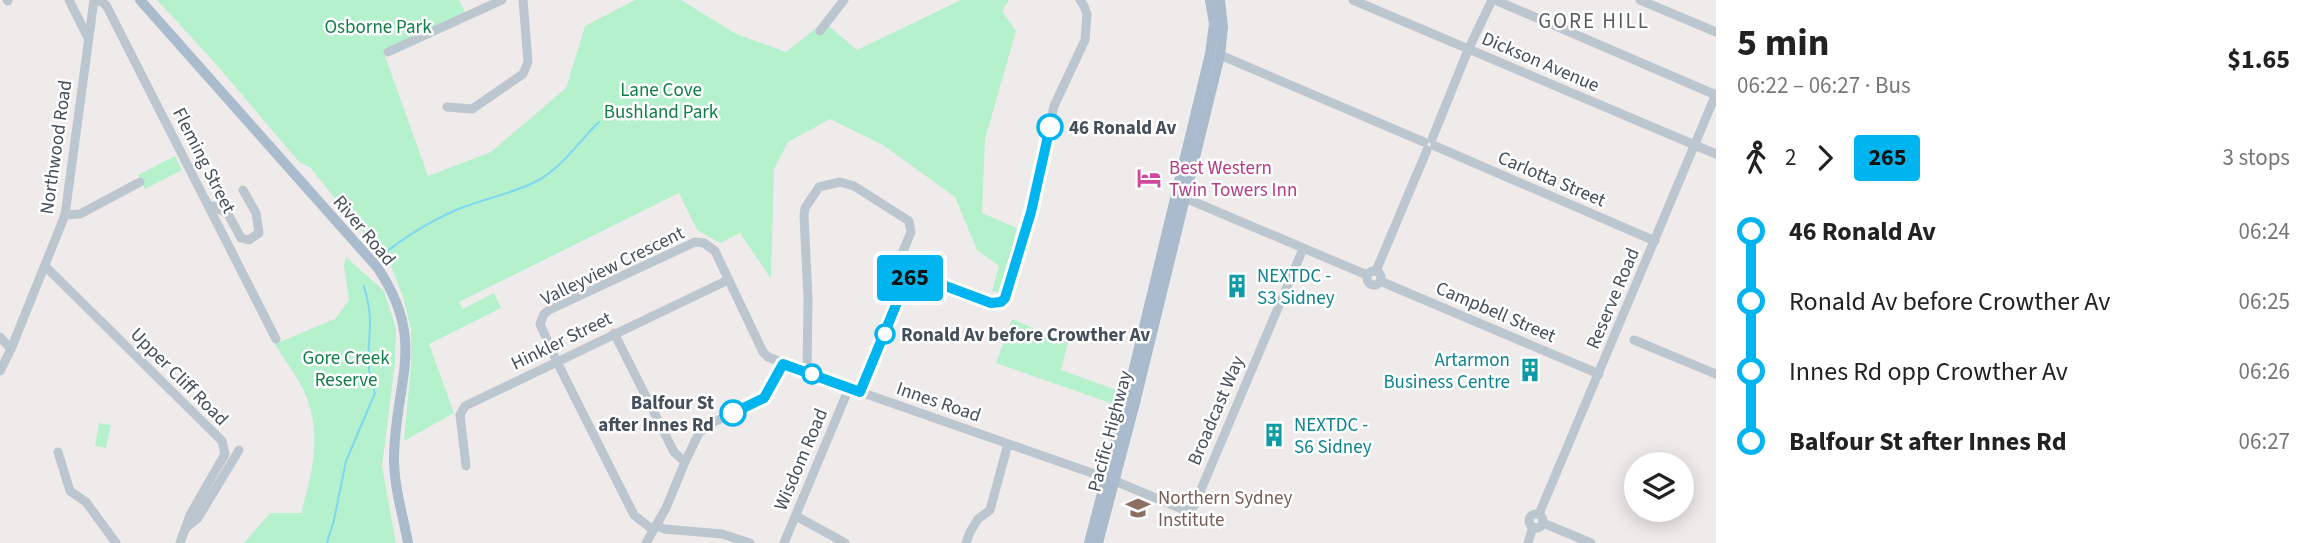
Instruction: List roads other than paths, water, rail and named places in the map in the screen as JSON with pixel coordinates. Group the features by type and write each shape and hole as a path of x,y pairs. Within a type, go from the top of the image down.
{"main road":[{"name":"Pacific Highway","path":"1097,543 1180,196 1212,45 1214,24 1210,0"},
{"name":"Pacific Highway","path":"1180,196 1220,55 1223,27 1220,0"},
{"name":"River Road","path":"145,2 377,267 396,299 404,328 406,353 394,468 408,543"},
{"name":"Pacific Highway","path":"1089,543 1111,479"}],"street":[{"path":"69,0 88,38"},
{"name":"Northwood Road","path":"0,371 65,215 88,38 96,0"},
{"name":"Fleming Street","path":"96,0 106,5 276,339"},
{"path":"388,52 502,0"},
{"path":"447,107 472,108 527,69 523,0"},
{"path":"820,30 844,0"},
{"path":"908,279 924,278 991,303 1001,302 1005,298 1031,212 1054,106 1085,40 1087,14 1080,0"},
{"name":"Dickson Avenue","path":"1353,0 1716,154"},
{"path":"1375,276 1468,50 1493,0 1716,94"},
{"path":"1640,0 1716,32"},
{"name":"Carlotta Street","path":"1220,55 1655,241"},
{"name":"Reserve Road","path":"1528,543 1716,94"},
{"path":"65,215 80,214 140,183"},
{"path":"807,373 805,208 819,187 846,184 865,192 909,221 911,232 900,261 908,279 860,392"},
{"path":"210,208 213,206 228,214 241,238 249,240 259,233 256,213 243,190"},
{"name":"Campbell Street","path":"1180,196 1303,249 1375,276 1599,374"},
{"name":"Innes Road","path":"704,243 715,251 768,358 1111,479"},
{"name":"Valleyview Crescent","path":"557,362 541,329 544,314 687,245 704,243"},
{"name":"Broadcast Way","path":"1111,479 1182,509 1190,510 1194,506 1303,249"},
{"name":"Upper Cliff Road","path":"45,266 222,442 225,454 190,515 180,543"},
{"name":"Hinkler Street","path":"466,466 460,419 463,408 728,280"},
{"path":"614,333 674,452 684,463"},
{"path":"0,337 11,349"},
{"path":"1634,340 1716,374"},
{"path":"557,362 634,515 654,528 722,534 750,543"},
{"path":"646,543 704,428 764,398 783,364"},
{"name":"Wisdom Road","path":"784,543 849,388"},
{"path":"966,543 978,519 990,510 1008,444"},
{"name":"Upper Cliff Road","path":"186,528 198,518 239,450"},
{"path":"58,452 70,491 86,502 116,543"},
{"path":"796,516 845,543"},
{"path":"1538,521 1591,543"}],"waterway":[{"path":"383,255 408,236 447,214 546,176 599,122"},
{"path":"327,543 346,461 375,393 369,365 370,316 364,286"}],"place":[{"name":"46 Ronald Av","path":"1050,127"},
{"name":"Best Western Twin Towers Inn","path":"1149,178"},
{"name":"NEXTDC - S3 Sidney","path":"1237,286"},
{"name":"Ronald Av before Crowther Av","path":"885,334"},
{"name":"Artarmon Business Centre","path":"1530,370"},
{"name":"Balfour St after Innes Rd","path":"733,413"},
{"name":"NEXTDC - S6 Sidney","path":"1274,435"},
{"name":"Northern Sydney Institute","path":"1138,508"}],"district":[{"name":"GORE HILL","path":"1594,21"}],"park label":[{"name":"Osborne Park","path":"378,26"},
{"name":"Lane Cove Bushland Park","path":"661,100"},
{"name":"Gore Creek Reserve","path":"346,368"}]}
